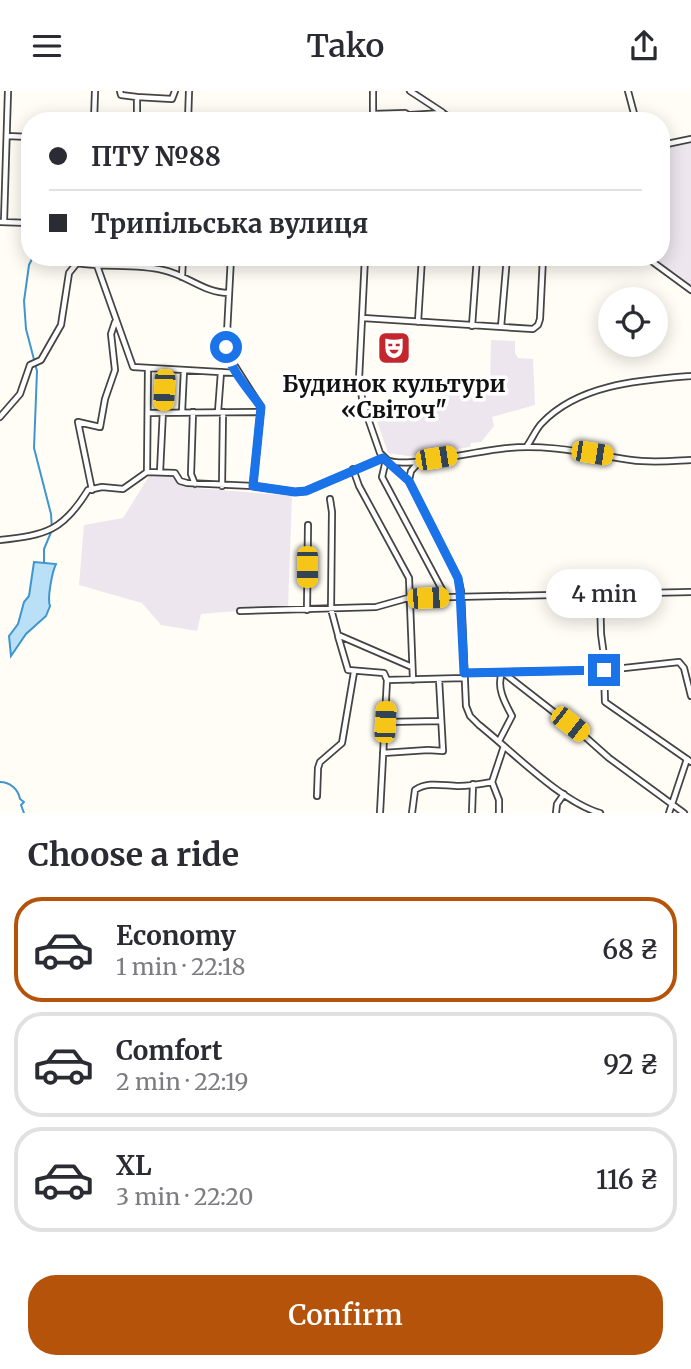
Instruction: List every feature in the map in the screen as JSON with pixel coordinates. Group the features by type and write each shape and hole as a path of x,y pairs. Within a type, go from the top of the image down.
{"street":[{"path":"8,91 2,222 21,223"},
{"path":"94,112 95,91"},
{"path":"120,91 121,95 172,99 175,91"},
{"path":"189,112 190,91"},
{"path":"373,91 373,112"},
{"path":"410,91 442,112"},
{"path":"628,91 634,112"},
{"path":"137,97 137,112"},
{"path":"7,136 21,137"},
{"path":"670,143 691,139"},
{"path":"0,417 20,394 30,365 41,360 61,325 69,273 74,266"},
{"path":"91,266 163,270 217,293 229,293"},
{"path":"182,278 183,266"},
{"path":"230,266 226,352 261,407 253,486"},
{"path":"365,266 359,379 361,395 375,443 384,459 409,481 455,572 461,597 466,706 470,716 564,795 579,805 600,813"},
{"path":"418,322 421,266"},
{"path":"472,326 477,266"},
{"path":"501,327 506,266"},
{"path":"363,318 472,326 536,327 540,319 543,266"},
{"path":"662,266 691,290"},
{"path":"96,267 133,367 237,373"},
{"path":"92,489 78,422 100,427 104,399 115,370 111,334 116,321"},
{"path":"147,472 148,368"},
{"path":"160,472 165,369"},
{"path":"182,412 184,370"},
{"path":"221,372 222,486"},
{"path":"527,447 540,424 569,401 613,386 691,376"},
{"path":"148,412 261,412"},
{"path":"193,412 191,474 195,484"},
{"path":"0,540 30,537 52,530 76,510 88,490 102,487 123,489 147,472 175,473 180,481 195,484 253,486 295,492 306,491 353,469 384,459 402,464 476,451 555,447 632,460 691,460"},
{"path":"384,459 382,477 446,597"},
{"path":"409,481 411,471 420,461"},
{"path":"353,469 359,486 407,571 413,680"},
{"path":"330,499 331,609 348,670 384,673 387,680 380,813"},
{"path":"307,610 308,525"},
{"path":"240,611 376,607 408,598 691,592"},
{"path":"600,594 605,702 689,761 669,813"},
{"path":"338,635 412,667"},
{"path":"387,680 605,670 679,662 684,668 691,696"},
{"path":"684,668 691,669"},
{"path":"317,796 317,768 320,762 342,743 354,672"},
{"path":"499,741 512,716 503,698 499,680 502,673"},
{"path":"502,673 582,734 608,758 684,813"},
{"path":"383,754 443,751 439,679"},
{"path":"385,722 441,721"},
{"path":"499,813 499,800 492,782 504,745"},
{"path":"412,813 415,790 419,787 444,783 457,786 492,782"},
{"path":"472,813 473,785"},
{"path":"556,813 557,804 564,795"}],"shaded area":[{"path":"691,140 691,285 664,266 670,266 670,145"},
{"path":"491,340 515,341 518,358 533,359 535,405 492,417 494,426 481,442 471,443 470,447 408,456 388,453 371,404 443,410 442,395 490,388"},
{"path":"151,473 179,477 186,487 292,496 288,607 201,614 197,631 161,625 142,603 79,585 84,525 123,518"}],"water":[{"path":"34,562 56,564 50,585 50,606 46,616 26,634 11,656 9,636 18,624 24,602 29,596"}],"waterway":[{"path":"29,266 24,301 26,329 37,371 34,448 51,514 52,530 44,549 44,562"},
{"path":"0,782 15,789 24,802 21,805 24,813"}],"place":[{"name":"Будинок культури «Світоч\"","path":"394,348"}],"route":[{"path":"226,347 237,373 261,407 253,486 306,491 383,458 409,481 460,584 464,673 604,670"}]}
